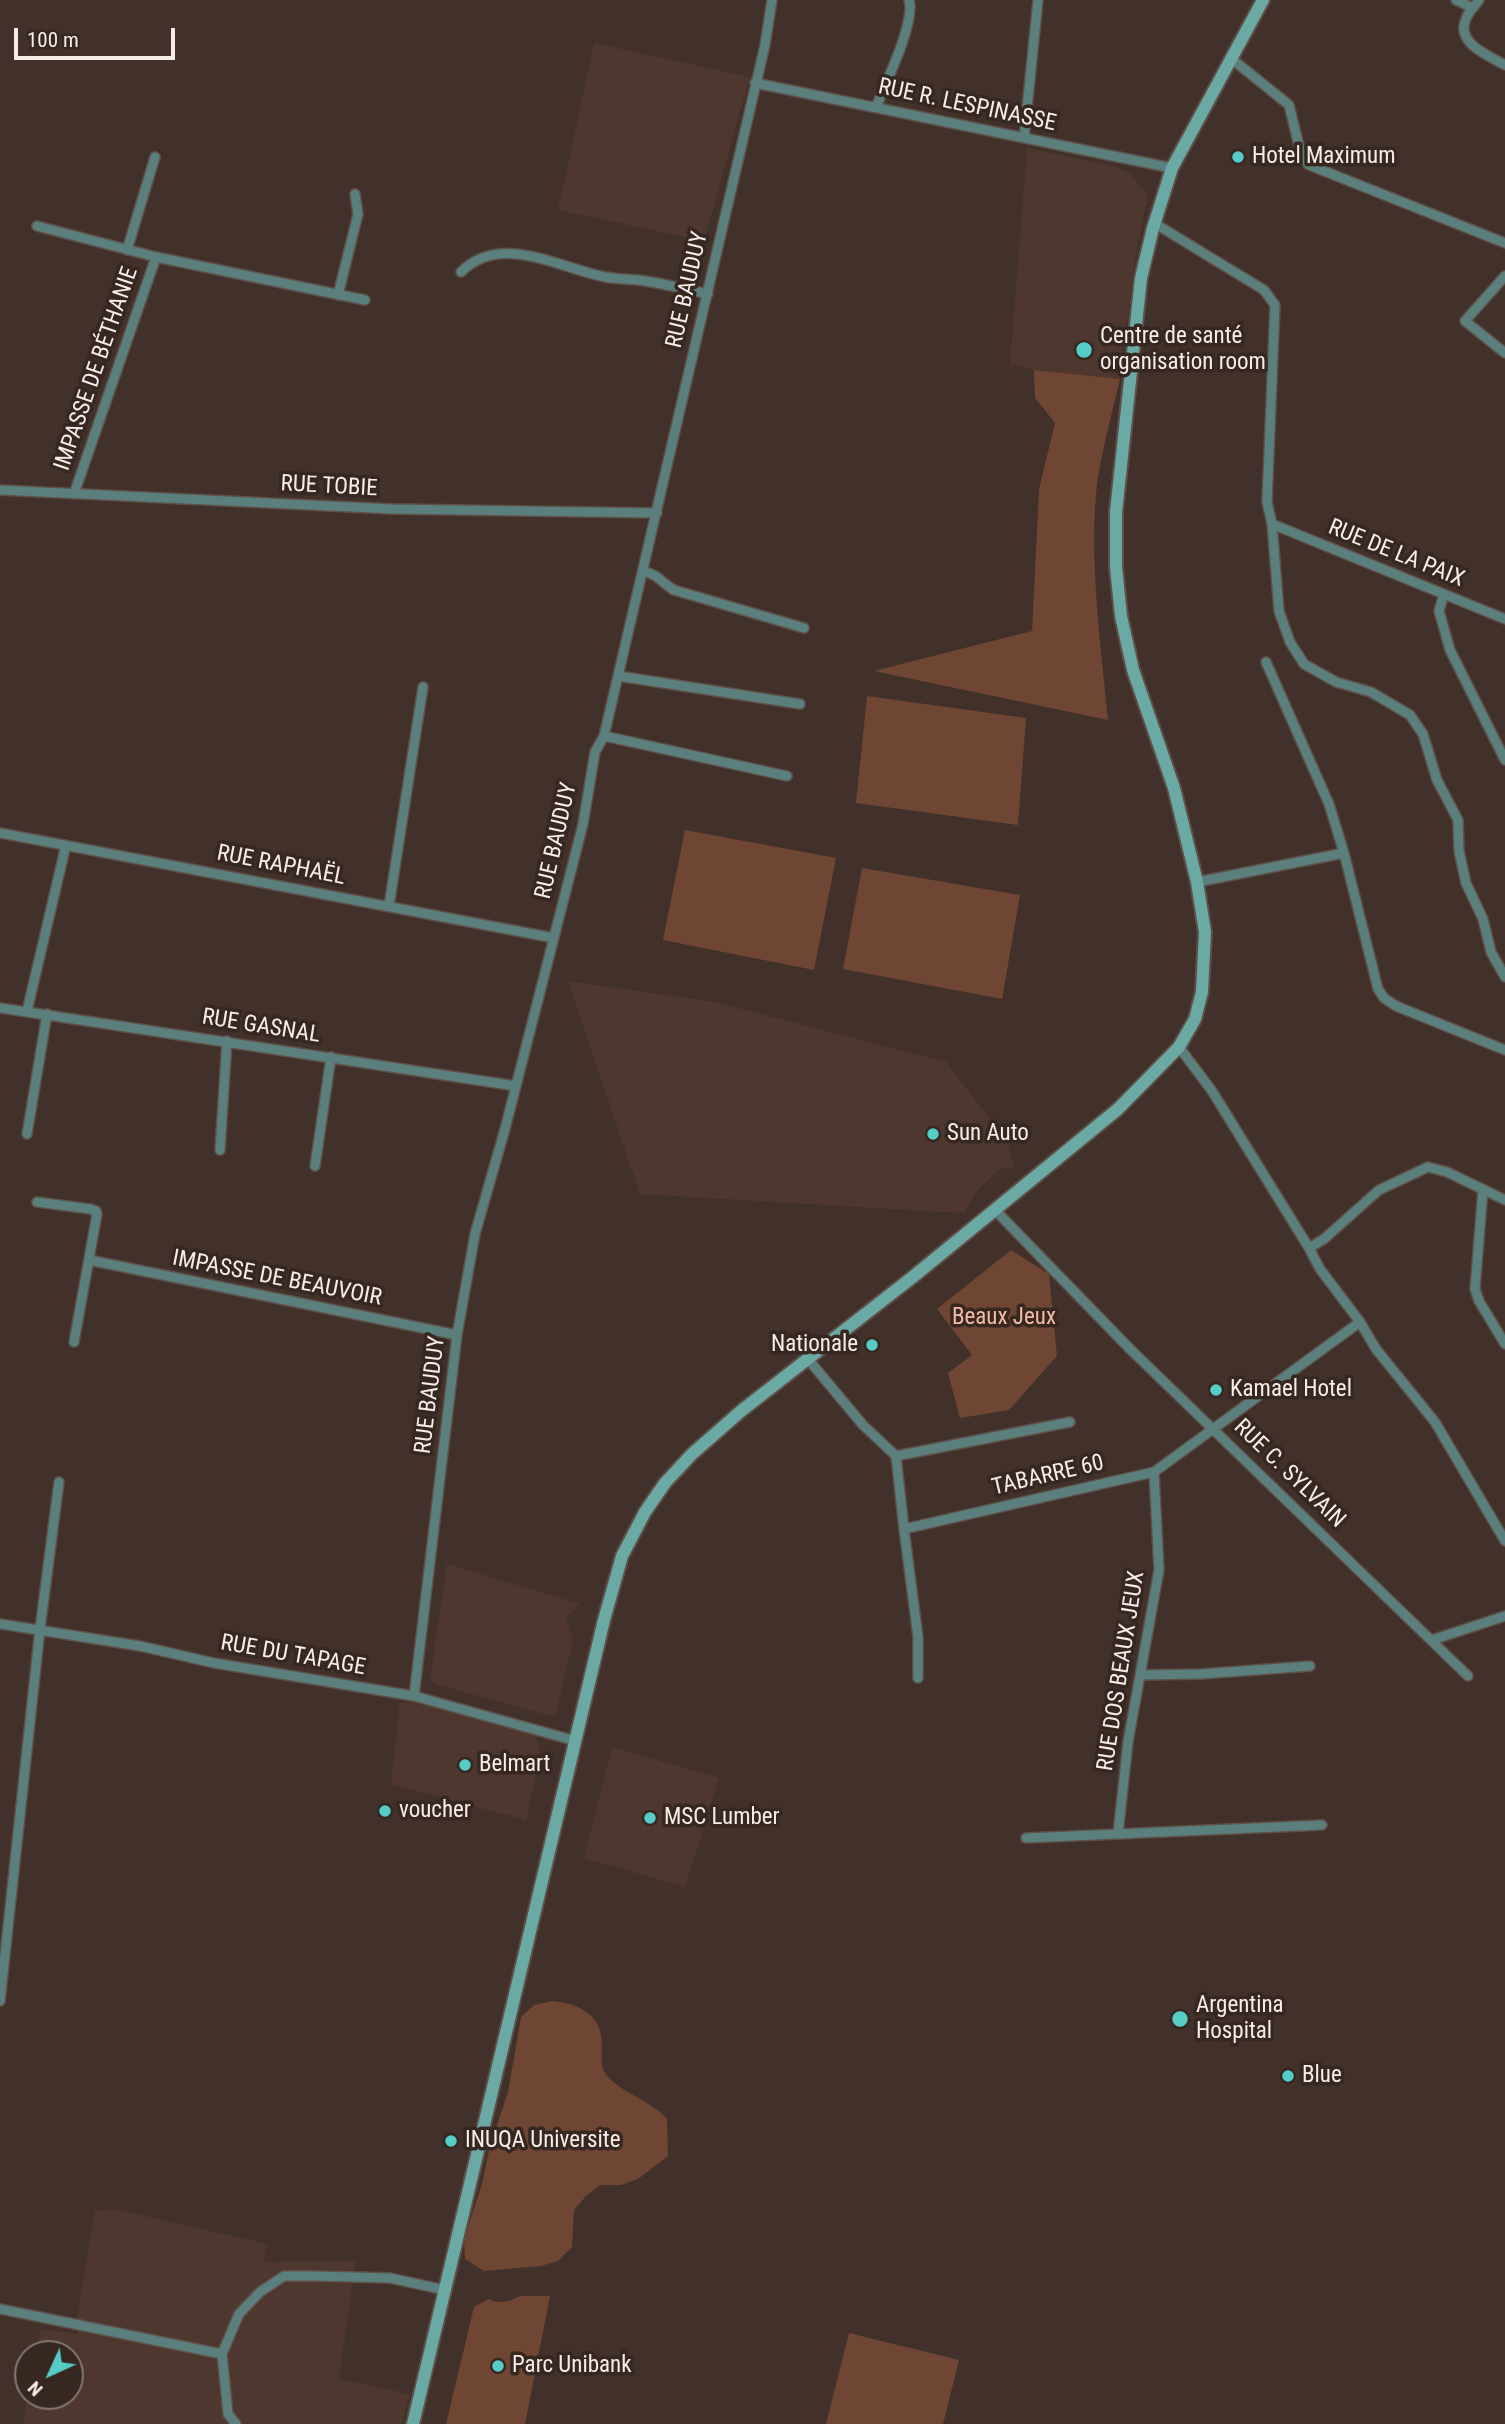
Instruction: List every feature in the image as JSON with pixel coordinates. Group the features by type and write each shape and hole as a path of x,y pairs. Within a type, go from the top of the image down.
{"main road":[{"path":"413,2424 622,1556 645,1511 665,1483 692,1454 807,1358 914,1276 1118,1109 1179,1047 1195,1019 1202,992 1205,932 1197,882 1174,788 1133,670 1121,616 1116,567 1116,512 1141,278 1154,223 1172,168 1263,0"}],"street":[{"name":"RUE BAUDUY","path":"414,1696 457,1335 475,1234 583,824 596,752 604,736 657,513 765,45 772,0"},
{"path":"876,107 909,24 912,8 909,0"},
{"path":"1024,138 1038,0"},
{"path":"1456,0 1476,4 1466,19 1466,37 1479,51 1505,65"},
{"path":"1232,59 1289,105 1301,154 1309,165 1505,243"},
{"name":"RUE R. LESPINASSE","path":"755,83 1172,168"},
{"path":"127,250 155,157"},
{"path":"338,295 358,214 355,194"},
{"path":"1154,223 1264,290 1275,305 1267,502 1272,524 1279,611 1290,642 1304,664 1336,682 1371,692 1410,715 1423,734 1437,780 1458,820 1459,851 1466,883 1483,919 1491,952 1505,977"},
{"path":"37,226 156,257 365,300"},
{"path":"461,272 476,259 508,254 563,264 605,277 638,280 708,294"},
{"name":"IMPASSE DE BÉTHANIE","path":"74,494 156,257"},
{"path":"1505,276 1465,321 1505,353"},
{"name":"RUE TOBIE","path":"0,490 392,509 657,513"},
{"name":"RUE DE LA PAIX","path":"1272,524 1505,619"},
{"path":"643,570 658,575 674,590 804,628"},
{"path":"1444,594 1439,611 1450,650 1505,760"},
{"path":"1266,662 1329,804 1378,989 1384,998 1396,1006 1505,1050"},
{"path":"618,676 800,705"},
{"path":"389,906 423,687"},
{"path":"604,736 787,776"},
{"name":"RUE RAPHAËL","path":"0,833 554,937"},
{"path":"27,1011 66,845"},
{"path":"1197,882 1344,853"},
{"name":"RUE GASNAL","path":"0,1008 516,1086"},
{"path":"27,1134 47,1014"},
{"path":"220,1150 228,1041"},
{"path":"1179,1047 1213,1091 1310,1248 1320,1269 1401,1382 1435,1422 1505,1541"},
{"path":"315,1166 331,1057"},
{"path":"1310,1248 1324,1239 1379,1190 1428,1167 1447,1172 1505,1200"},
{"path":"1483,1189 1475,1289 1479,1301 1505,1344"},
{"path":"37,1202 96,1211 74,1342"},
{"name":"RUE C. SYLVAIN","path":"994,1209 1130,1349 1468,1676"},
{"name":"IMPASSE DE BEAUVOIR","path":"89,1260 457,1335"},
{"name":"TABARRE 60","path":"904,1530 1154,1472 1360,1322"},
{"path":"807,1358 863,1425 896,1456 918,1637 918,1678"},
{"path":"896,1456 1070,1422"},
{"name":"RUE DOS BEAUX JEUX","path":"1118,1834 1128,1742 1159,1570 1154,1472"},
{"path":"0,2001 40,1629 59,1482"},
{"path":"1432,1640 1505,1615"},
{"name":"RUE DU TAPAGE","path":"0,1624 140,1646 214,1662 414,1696 576,1741"},
{"path":"1140,1675 1201,1675 1310,1666"},
{"path":"1026,1838 1322,1825"},
{"path":"236,2424 228,2414 222,2354 239,2314 260,2292 284,2276 390,2278 445,2290"},
{"path":"0,2309 222,2354"}],"shaded area":[{"path":"594,43 750,77 704,241 558,210"},
{"path":"1027,148 1113,166 1128,172 1148,194 1134,267 1120,379 1034,370 1010,364"},
{"path":"568,981 715,1002 946,1062 1007,1141 1015,1169 1001,1168 976,1192 965,1212 959,1213 640,1194"},
{"path":"447,1564 580,1604 566,1617 573,1640 555,1717 435,1684 430,1679"},
{"path":"400,1702 419,1703 536,1736 540,1757 526,1820 391,1784"},
{"name":"MSC Lumber","path":"612,1747 719,1778 685,1887 584,1858"},
{"path":"114,2209 268,2244 263,2262 356,2261 339,2379 410,2394 402,2424 23,2424 26,2410 84,2410 84,2340 38,2340 40,2329 78,2334 77,2316 95,2211"}],"green space":[{"path":"1034,370 1120,379 1100,467 1094,551 1108,720 874,671 1032,631 1039,489 1055,423 1035,398"},
{"path":"867,696 1026,718 1018,825 856,803"},
{"path":"685,830 836,858 814,970 663,940"},
{"path":"862,868 1020,895 1002,999 843,969"},
{"name":"Beaux Jeux","path":"1011,1250 1049,1274 1057,1356 1009,1410 960,1418 948,1373 972,1355 937,1309"},
{"path":"552,2001 571,2004 593,2018 601,2034 602,2063 606,2075 667,2119 668,2156 638,2179 621,2185 600,2185 586,2196 574,2210 572,2247 558,2261 541,2266 484,2271 465,2259 464,2239 508,2092 521,2017 534,2005"},
{"name":"Parc Unibank","path":"520,2296 550,2296 525,2424 446,2424 474,2307 489,2299 496,2302 509,2301"},
{"path":"849,2333 959,2360 943,2424 826,2424"}],"place":[{"name":"Hotel Maximum","path":"1238,157"},
{"name":"Centre de santé organisation room","path":"1084,350"},
{"name":"Sun Auto","path":"933,1134"},
{"name":"Nationale","path":"872,1345"},
{"name":"Kamael Hotel","path":"1216,1390"},
{"name":"Belmart","path":"465,1765"},
{"name":"voucher","path":"385,1811"},
{"name":"MSC Lumber","path":"650,1818"},
{"name":"Argentina Hospital","path":"1180,2019"},
{"name":"Blue","path":"1288,2076"},
{"name":"INUQA Universite","path":"451,2141"},
{"name":"Parc Unibank","path":"498,2366"}]}
